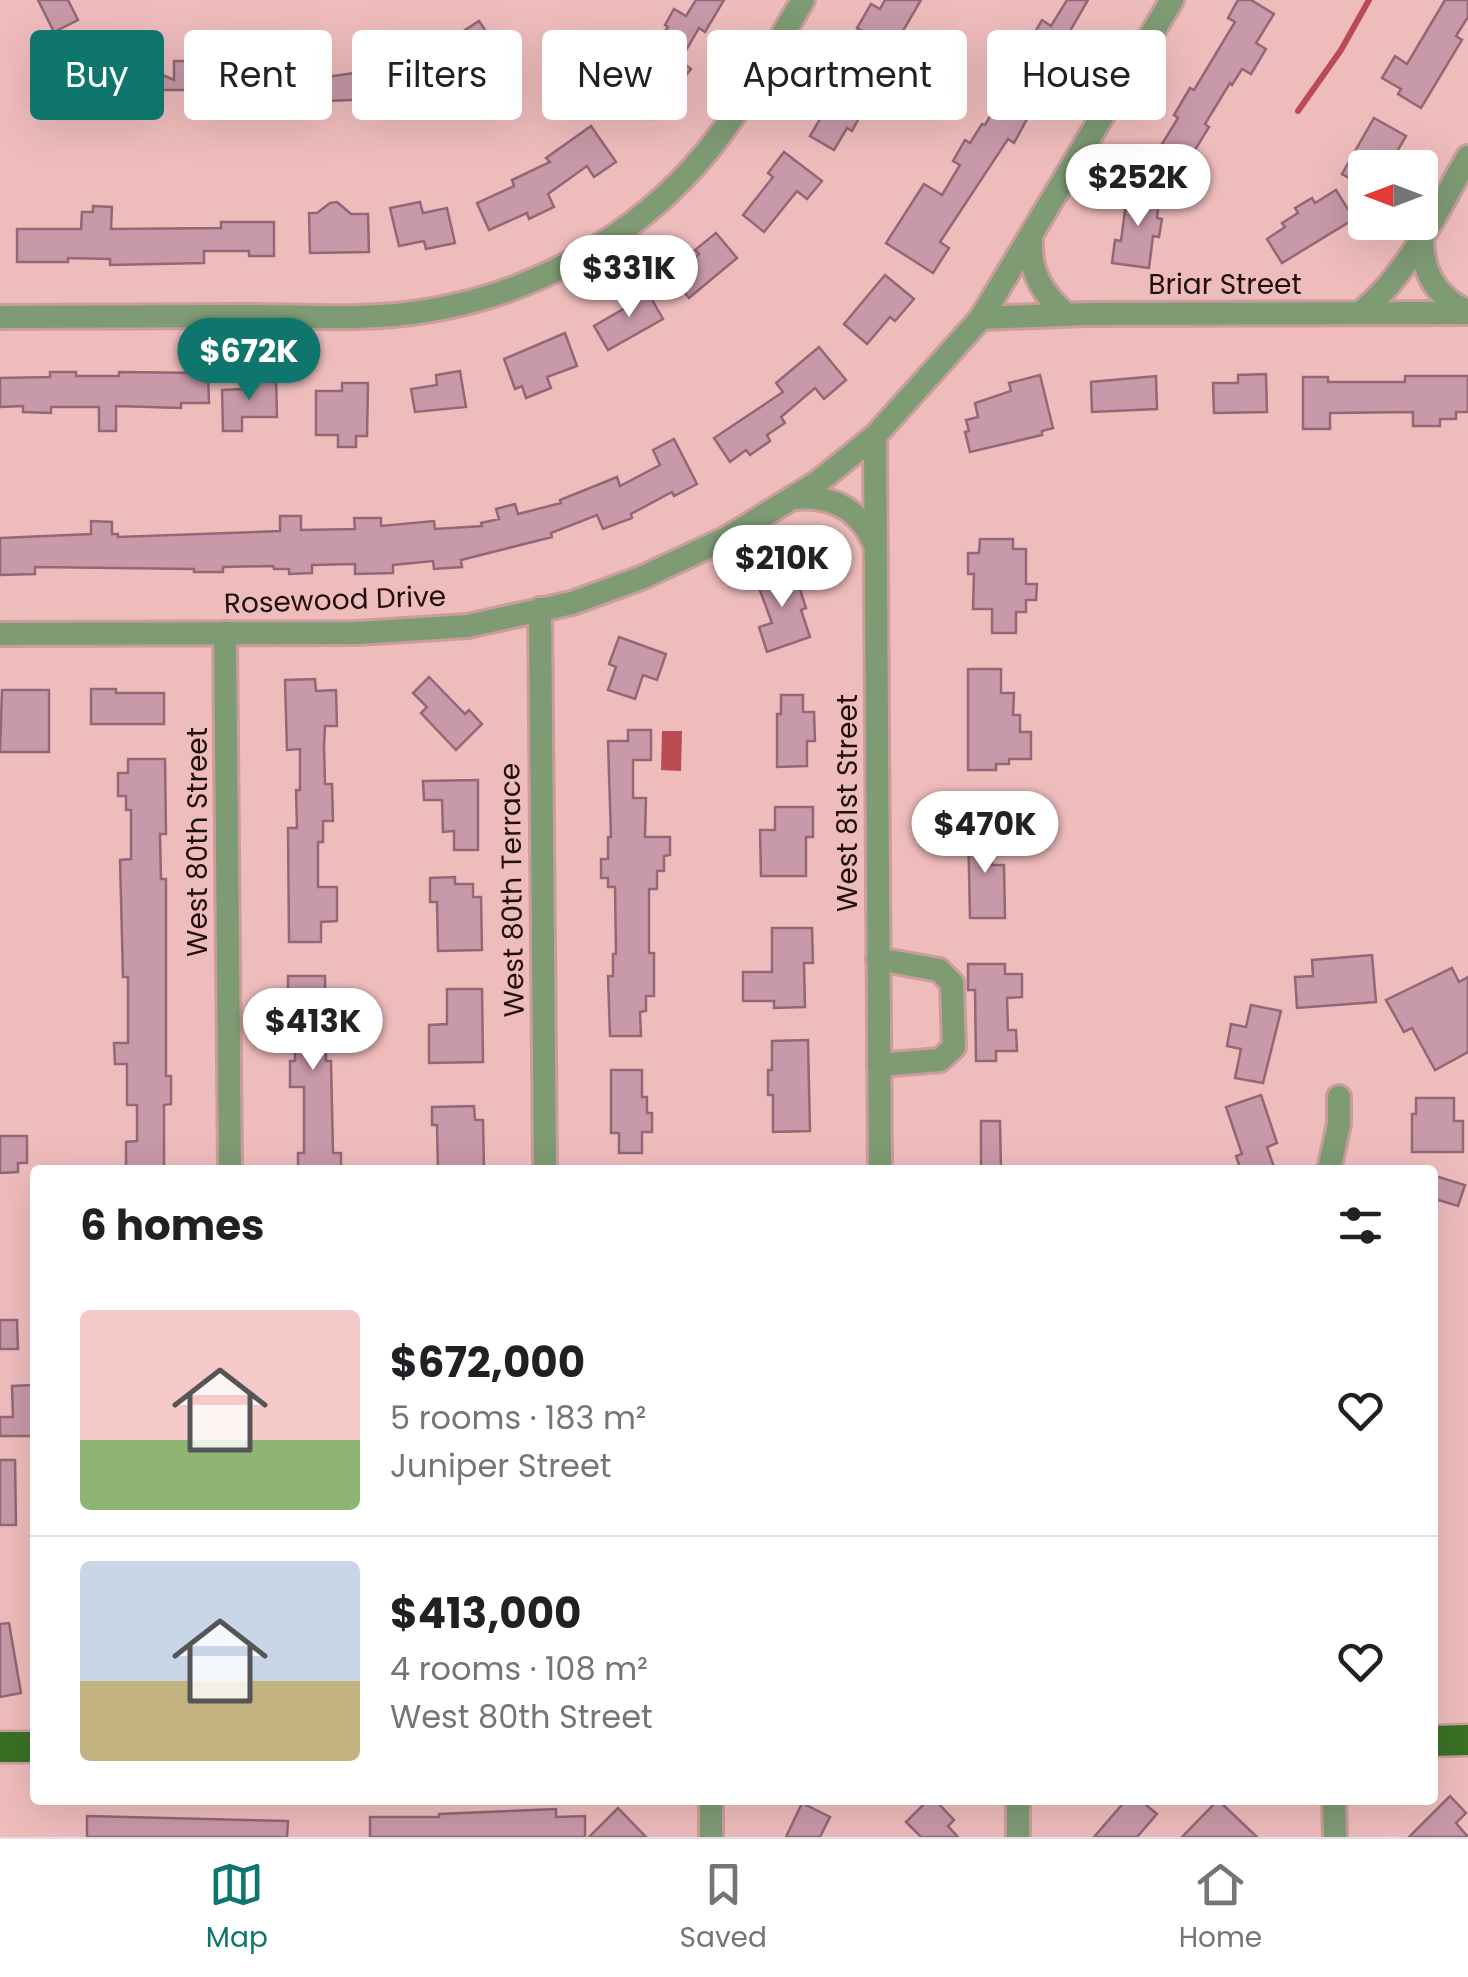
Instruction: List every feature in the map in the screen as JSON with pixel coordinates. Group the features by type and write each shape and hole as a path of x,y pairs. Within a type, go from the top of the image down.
{"main road":[{"path":"1438,1741 1468,1740"},
{"path":"0,1747 30,1747"}],"street":[{"path":"0,317 424,312 529,283 614,237 660,200 704,155 739,108 803,0"},
{"name":"Rosewood Drive","path":"0,634 416,631 468,626 572,603 641,578 726,538 795,498 875,436 981,318 1172,0"},
{"path":"1438,209 1468,157"},
{"path":"1031,238 1030,256 1040,284 1066,314"},
{"path":"1360,313 1388,286 1420,240"},
{"path":"1422,240 1427,272 1439,293 1468,313"},
{"name":"Briar Street","path":"981,318 1066,314 1468,313"},
{"name":"West 81st Street","path":"875,436 880,1165"},
{"path":"795,498 824,498 850,510 869,530 876,547"},
{"name":"West 80th Terrace","path":"540,610 545,1165"},
{"name":"West 80th Street","path":"225,634 230,1165"},
{"path":"878,959 939,970 952,983 954,1047 940,1060 879,1065"},
{"path":"1331,1165 1340,1097"},
{"path":"711,1805 711,1837"},
{"path":"1018,1805 1018,1837"},
{"path":"1334,1805 1335,1837"}],"shaded area":[{"path":"662,731 682,731 681,771 661,770"}],"building":[{"path":"38,0 68,0 78,20 53,30"},
{"path":"696,0 724,0 705,32 699,28 687,49 687,30 666,30 665,25 674,9 686,16"},
{"path":"885,0 921,0 904,30 857,28 871,4 880,9"},
{"path":"1067,0 1088,0 1071,30 1036,30 1042,20 1051,26"},
{"path":"1238,0 1251,0 1274,14 1256,43 1266,49 1251,74 1242,69 1230,83 1205,124 1209,127 1184,175 1154,157 1178,118 1174,115 1190,88 1194,90 1235,22 1228,18"},
{"path":"1445,0 1468,0 1468,17 1456,36 1462,40 1421,108 1382,78 1395,56 1407,64"},
{"path":"479,21 485,30 465,30"},
{"path":"174,61 184,61 184,90 164,90 164,76 174,80"},
{"path":"352,73 352,100 332,101 332,76"},
{"path":"1374,118 1406,136 1398,150 1356,150"},
{"path":"819,120 858,120 852,131 847,128 834,150 810,136"},
{"path":"988,120 1026,120 1014,143 1008,139 940,242 949,248 933,273 886,243 924,184 942,195 960,165 953,161 965,140 970,143"},
{"path":"591,126 616,162 594,177 587,166 548,194 554,207 529,219 527,213 489,230 477,203 514,186 512,180 550,162 546,158"},
{"path":"784,152 822,181 807,199 797,191 764,232 743,215 773,177 768,173"},
{"path":"1128,188 1160,192 1157,218 1162,219 1159,237 1153,236 1149,268 1112,263 1115,240 1121,241"},
{"path":"1336,190 1348,209 1348,223 1282,263 1267,239 1298,213 1295,208 1312,198 1315,203"},
{"path":"337,202 351,214 368,214 369,252 310,253 309,213"},
{"path":"420,202 423,213 447,208 455,243 426,249 424,241 399,246 390,208"},
{"path":"93,206 112,207 111,229 221,228 221,222 274,222 274,256 249,256 249,251 204,251 204,263 110,265 110,259 68,258 68,262 17,262 17,229 81,229 82,212 93,212"},
{"path":"716,233 737,258 689,298 672,277"},
{"path":"885,275 914,299 895,321 890,317 867,344 844,324"},
{"path":"646,289 663,319 608,350 594,326 625,308 622,303"},
{"path":"565,333 577,366 547,377 551,388 526,398 522,386 515,389 504,359"},
{"path":"819,347 846,380 824,399 815,388 781,417 785,423 767,435 770,441 750,455 746,450 730,462 714,438 783,392 776,383"},
{"path":"460,371 466,407 415,412 411,389 437,385 436,375"},
{"path":"50,372 76,372 76,376 119,376 119,372 208,373 209,403 181,403 181,408 116,406 116,431 99,431 99,407 51,407 51,413 23,412 23,406 0,407 0,378 50,377"},
{"path":"1266,374 1267,412 1214,413 1213,383 1238,383 1238,375"},
{"path":"1040,375 1053,428 1042,431 1042,435 970,452 966,420 978,417 975,403 1011,391 1009,383"},
{"path":"1156,376 1157,409 1092,412 1091,382"},
{"path":"1405,376 1468,376 1468,412 1456,412 1456,419 1440,419 1440,426 1413,426 1413,412 1330,413 1330,429 1303,429 1303,377 1328,377 1328,382 1405,382"},
{"path":"253,379 276,379 277,417 242,417 242,431 223,431 222,390 243,389 243,385 253,385"},
{"path":"342,383 368,383 367,436 356,436 356,447 338,447 338,435 316,435 316,391 342,391"},
{"path":"674,439 697,484 674,496 672,492 631,514 632,518 603,529 597,515 551,533 552,537 461,560 462,567 434,569 433,561 393,565 393,573 355,574 355,564 312,565 312,573 289,574 289,569 273,566 223,567 223,572 35,567 35,574 0,575 0,538 91,534 91,521 112,522 112,534 118,537 280,531 280,516 301,516 301,530 355,529 354,518 381,518 381,526 434,521 435,529 482,526 481,523 499,519 496,509 515,504 518,514 561,503 560,500 617,477 620,486 660,465 653,450"},
{"path":"980,539 1013,539 1013,549 1026,549 1026,584 1037,584 1036,600 1026,600 1026,612 1016,612 1016,633 992,633 992,609 973,609 974,574 968,574 968,553 979,553"},
{"path":"785,567 792,586 798,583 810,637 767,652 759,627 772,623 755,577"},
{"path":"619,637 666,654 657,680 643,675 635,699 608,690 616,667 609,664"},
{"path":"968,669 1001,669 1001,693 1014,693 1013,715 1020,715 1020,732 1031,732 1031,759 1009,759 1009,764 996,764 996,770 968,770"},
{"path":"429,677 465,714 469,710 482,724 456,750 421,713 427,707 413,693"},
{"path":"315,679 316,691 336,690 337,726 325,726 324,748 325,784 332,784 333,821 323,821 323,842 318,842 318,887 337,887 337,921 321,922 321,942 289,942 288,828 297,828 300,749 287,750 285,680"},
{"path":"91,689 164,693 164,724 91,724"},
{"path":"2,690 49,690 49,752 0,752"},
{"path":"781,695 803,695 803,712 814,712 815,741 807,741 807,766 777,767"},
{"path":"628,730 651,730 651,760 633,760 633,798 646,798 645,837 670,837 670,855 664,856 664,871 657,871 657,889 649,889 654,996 646,996 646,1011 640,1012 641,1036 610,1036 608,976 613,976 616,954 615,887 608,887 608,878 601,878 601,859 608,859 611,837 608,741 628,741"},
{"path":"128,759 165,759 166,834 160,834 161,879 166,879 166,1076 171,1076 171,1104 164,1105 164,1165 126,1165 126,1142 137,1141 137,1105 127,1105 127,1064 115,1064 114,1043 128,1043 120,860 131,859 131,810 126,810 126,796 118,796 118,773 128,773"},
{"path":"478,780 478,850 454,850 454,831 443,832 442,800 424,800 423,781"},
{"path":"775,807 813,807 813,837 806,837 806,876 761,876 760,830 775,830"},
{"path":"991,824 992,865 1004,865 1005,918 970,918 968,825"},
{"path":"455,877 455,884 473,884 473,897 481,897 482,950 438,951 437,902 430,902 430,878"},
{"path":"772,928 812,928 813,963 804,963 805,1007 774,1008 774,1001 743,1001 743,972 772,972"},
{"path":"1372,955 1376,1002 1297,1008 1295,977 1313,976 1312,960"},
{"path":"968,964 1005,964 1005,974 1022,974 1022,997 1007,998 1008,1030 1016,1030 1017,1051 996,1051 996,1061 976,1061 975,990 968,990"},
{"path":"1452,968 1459,982 1468,977 1468,1052 1435,1070 1412,1028 1404,1032 1386,1000"},
{"path":"288,976 325,976 333,1153 341,1153 341,1165 298,1165 298,1153 304,1153 304,1087 290,1087 290,1061 295,1061 295,1001 288,1001"},
{"path":"447,989 482,989 483,1062 429,1063 429,1025 447,1024"},
{"path":"1251,1005 1281,1011 1263,1083 1235,1078 1241,1049 1227,1046 1231,1024 1246,1027"},
{"path":"808,1040 810,1131 773,1132 773,1095 768,1095 772,1041"},
{"path":"611,1070 642,1070 642,1097 647,1097 647,1113 652,1113 652,1132 642,1132 642,1153 619,1153 619,1133 611,1133"},
{"path":"1261,1095 1277,1143 1267,1147 1273,1165 1239,1165 1236,1156 1242,1154 1226,1107"},
{"path":"1416,1098 1454,1098 1454,1121 1463,1121 1463,1152 1412,1152"},
{"path":"474,1106 475,1120 483,1120 484,1165 438,1165 437,1125 432,1125 432,1107"},
{"path":"981,1121 1000,1121 1001,1165 981,1165"},
{"path":"0,1136 27,1136 27,1163 18,1163 18,1172 0,1173"},
{"path":"1438,1177 1465,1185 1458,1206 1438,1200"},
{"path":"0,1320 17,1320 18,1349 0,1349"},
{"path":"30,1385 30,1436 0,1436 0,1417 13,1417 12,1386"},
{"path":"0,1460 15,1460 16,1525 0,1525"},
{"path":"9,1623 21,1693 0,1697 0,1624"},
{"path":"1450,1796 1466,1813 1456,1823 1468,1837 1409,1837"},
{"path":"801,1805 830,1817 820,1837 786,1837"},
{"path":"923,1805 940,1805 954,1820 948,1826 958,1837 921,1837 906,1822"},
{"path":"1122,1805 1146,1805 1157,1814 1137,1837 1094,1837"},
{"path":"1213,1805 1223,1805 1257,1837 1182,1837"},
{"path":"618,1808 646,1837 589,1837"},
{"path":"556,1809 556,1817 585,1816 585,1837 370,1837 370,1817"},
{"path":"87,1816 288,1821 287,1837 87,1837"}],"waterway":[{"path":"1298,111 1341,50 1369,0"}]}
